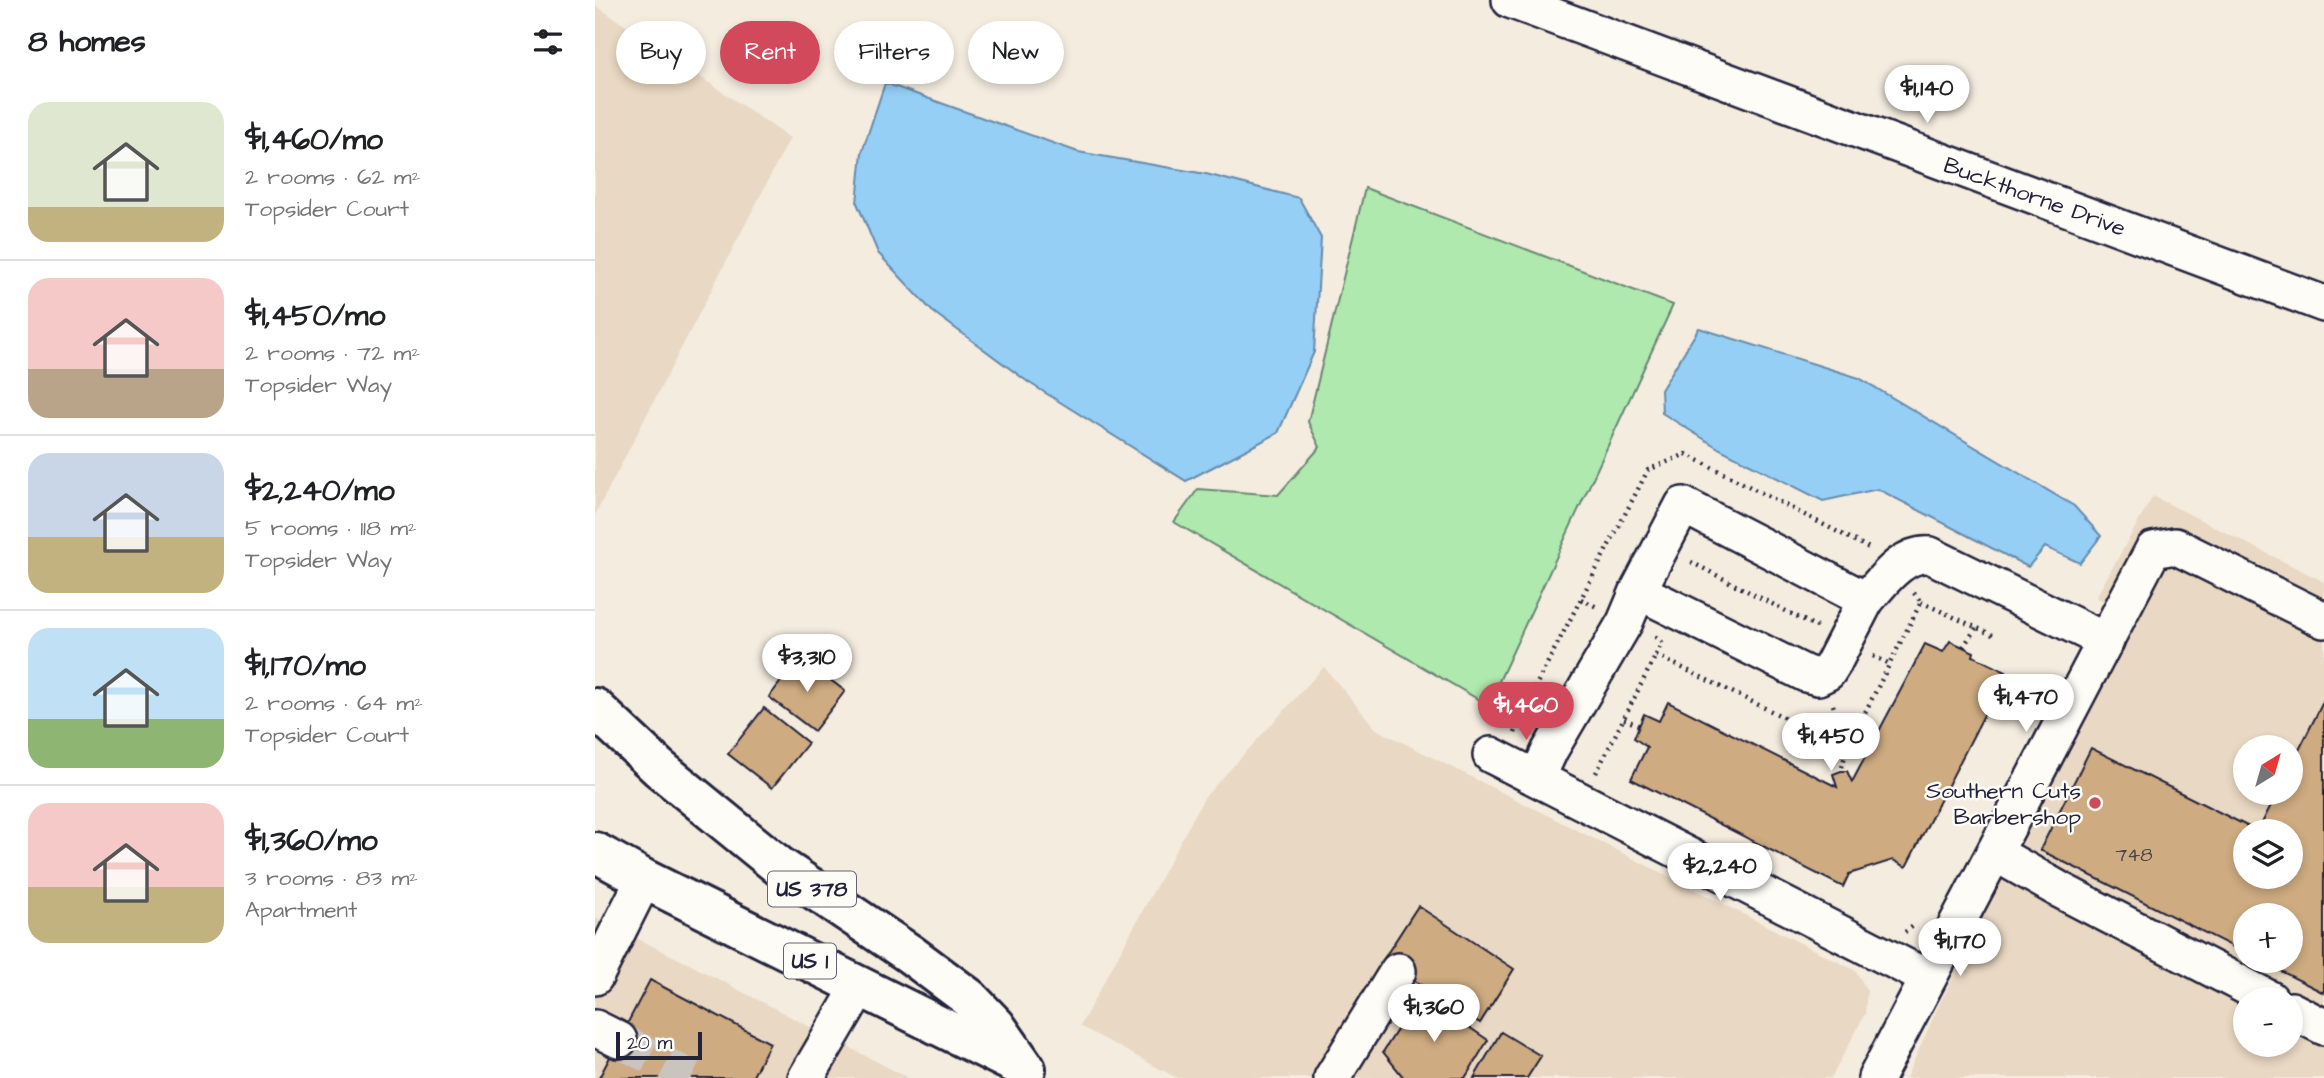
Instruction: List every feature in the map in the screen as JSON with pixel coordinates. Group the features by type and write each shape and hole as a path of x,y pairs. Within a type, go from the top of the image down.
{"main road":[{"name":"US 378","path":"595,708 669,777 770,859 910,954 969,998 1035,1074"},
{"name":"US 1","path":"595,852 1035,1074"}],"street":[{"name":"Buckthorne Drive","path":"1510,0 2324,304"},
{"path":"1537,778 1550,750 1625,622 1638,591 1683,505 1866,600"},
{"path":"1876,1078 2154,550 2175,546 2324,620"},
{"path":"1638,591 1806,674 1818,677 1828,672 1833,664 1866,600 1913,556 1930,555 2106,641"},
{"path":"1491,755 1928,978"},
{"path":"1995,853 2060,890 2247,987"},
{"path":"595,977 644,879"},
{"path":"1332,1078 1398,971"},
{"path":"806,1078 860,986"},
{"path":"2303,1016 2324,1027"}],"path":[{"path":"1691,562 1823,630"},
{"path":"1907,584 1921,602 1997,637"},
{"path":"1841,771 1847,748 1921,602"},
{"path":"1963,646 1976,628"},
{"path":"1594,777 1662,642 1649,634"},
{"path":"1863,651 1889,664"},
{"path":"1655,655 1847,748"},
{"path":"1830,695 1847,748"},
{"path":"1624,719 1640,726"}],"shaded area":[{"path":"595,5 618,21 616,21 616,84 706,84 706,81 790,138 595,515"},
{"path":"2153,496 2324,582 2324,1078 1906,1078 1938,1007 2133,618 2096,597"},
{"path":"1324,667 1376,729 1856,971 1867,991 1865,1014 1831,1078 1177,1078 1080,1026 1204,798"},
{"path":"595,918 689,964 908,1078 595,1078"}],"green space":[{"path":"1365,188 1673,305 1488,705 1174,522 1198,489 1278,495 1320,447 1308,422"}],"water":[{"path":"885,84 888,84 1078,152 1206,174 1299,198 1321,238 1314,352 1278,433 1186,481 1028,382 932,311 878,253 857,203 862,152"},
{"path":"1699,328 1859,378 2074,506 2101,536 2080,563 2045,547 2028,567 1878,489 1823,501 1720,449 1662,413 1661,390"}],"building":[{"path":"1950,641 2006,672 1906,867 1893,860 1849,874 1843,887 1631,779 1647,747 1634,738 1644,714 1659,721 1668,702 1837,787 1833,774 1841,771 1847,771 1852,782 1925,644 1943,652"},
{"path":"800,657 845,691 814,731 769,697"},
{"path":"2324,700 2324,993 2285,973 2303,973 2303,903 2233,903 2233,947 2040,850 2091,748 2233,819 2233,889 2303,889 2303,819 2264,819 2271,805 2303,805 2303,742"},
{"path":"764,708 808,743 772,788 728,754"},
{"path":"1418,906 1514,969 1480,1023 1383,960"},
{"path":"650,980 770,1043 752,1078 599,1078"},
{"path":"1420,994 1488,1040 1465,1078 1404,1078 1383,1052"},
{"path":"1501,1032 1541,1056 1527,1078 1474,1078"}],"tunnel":[{"path":"619,1040 691,1078"}],"place":[{"name":"Southern Cuts Barbershop","path":"2095,803"}]}
